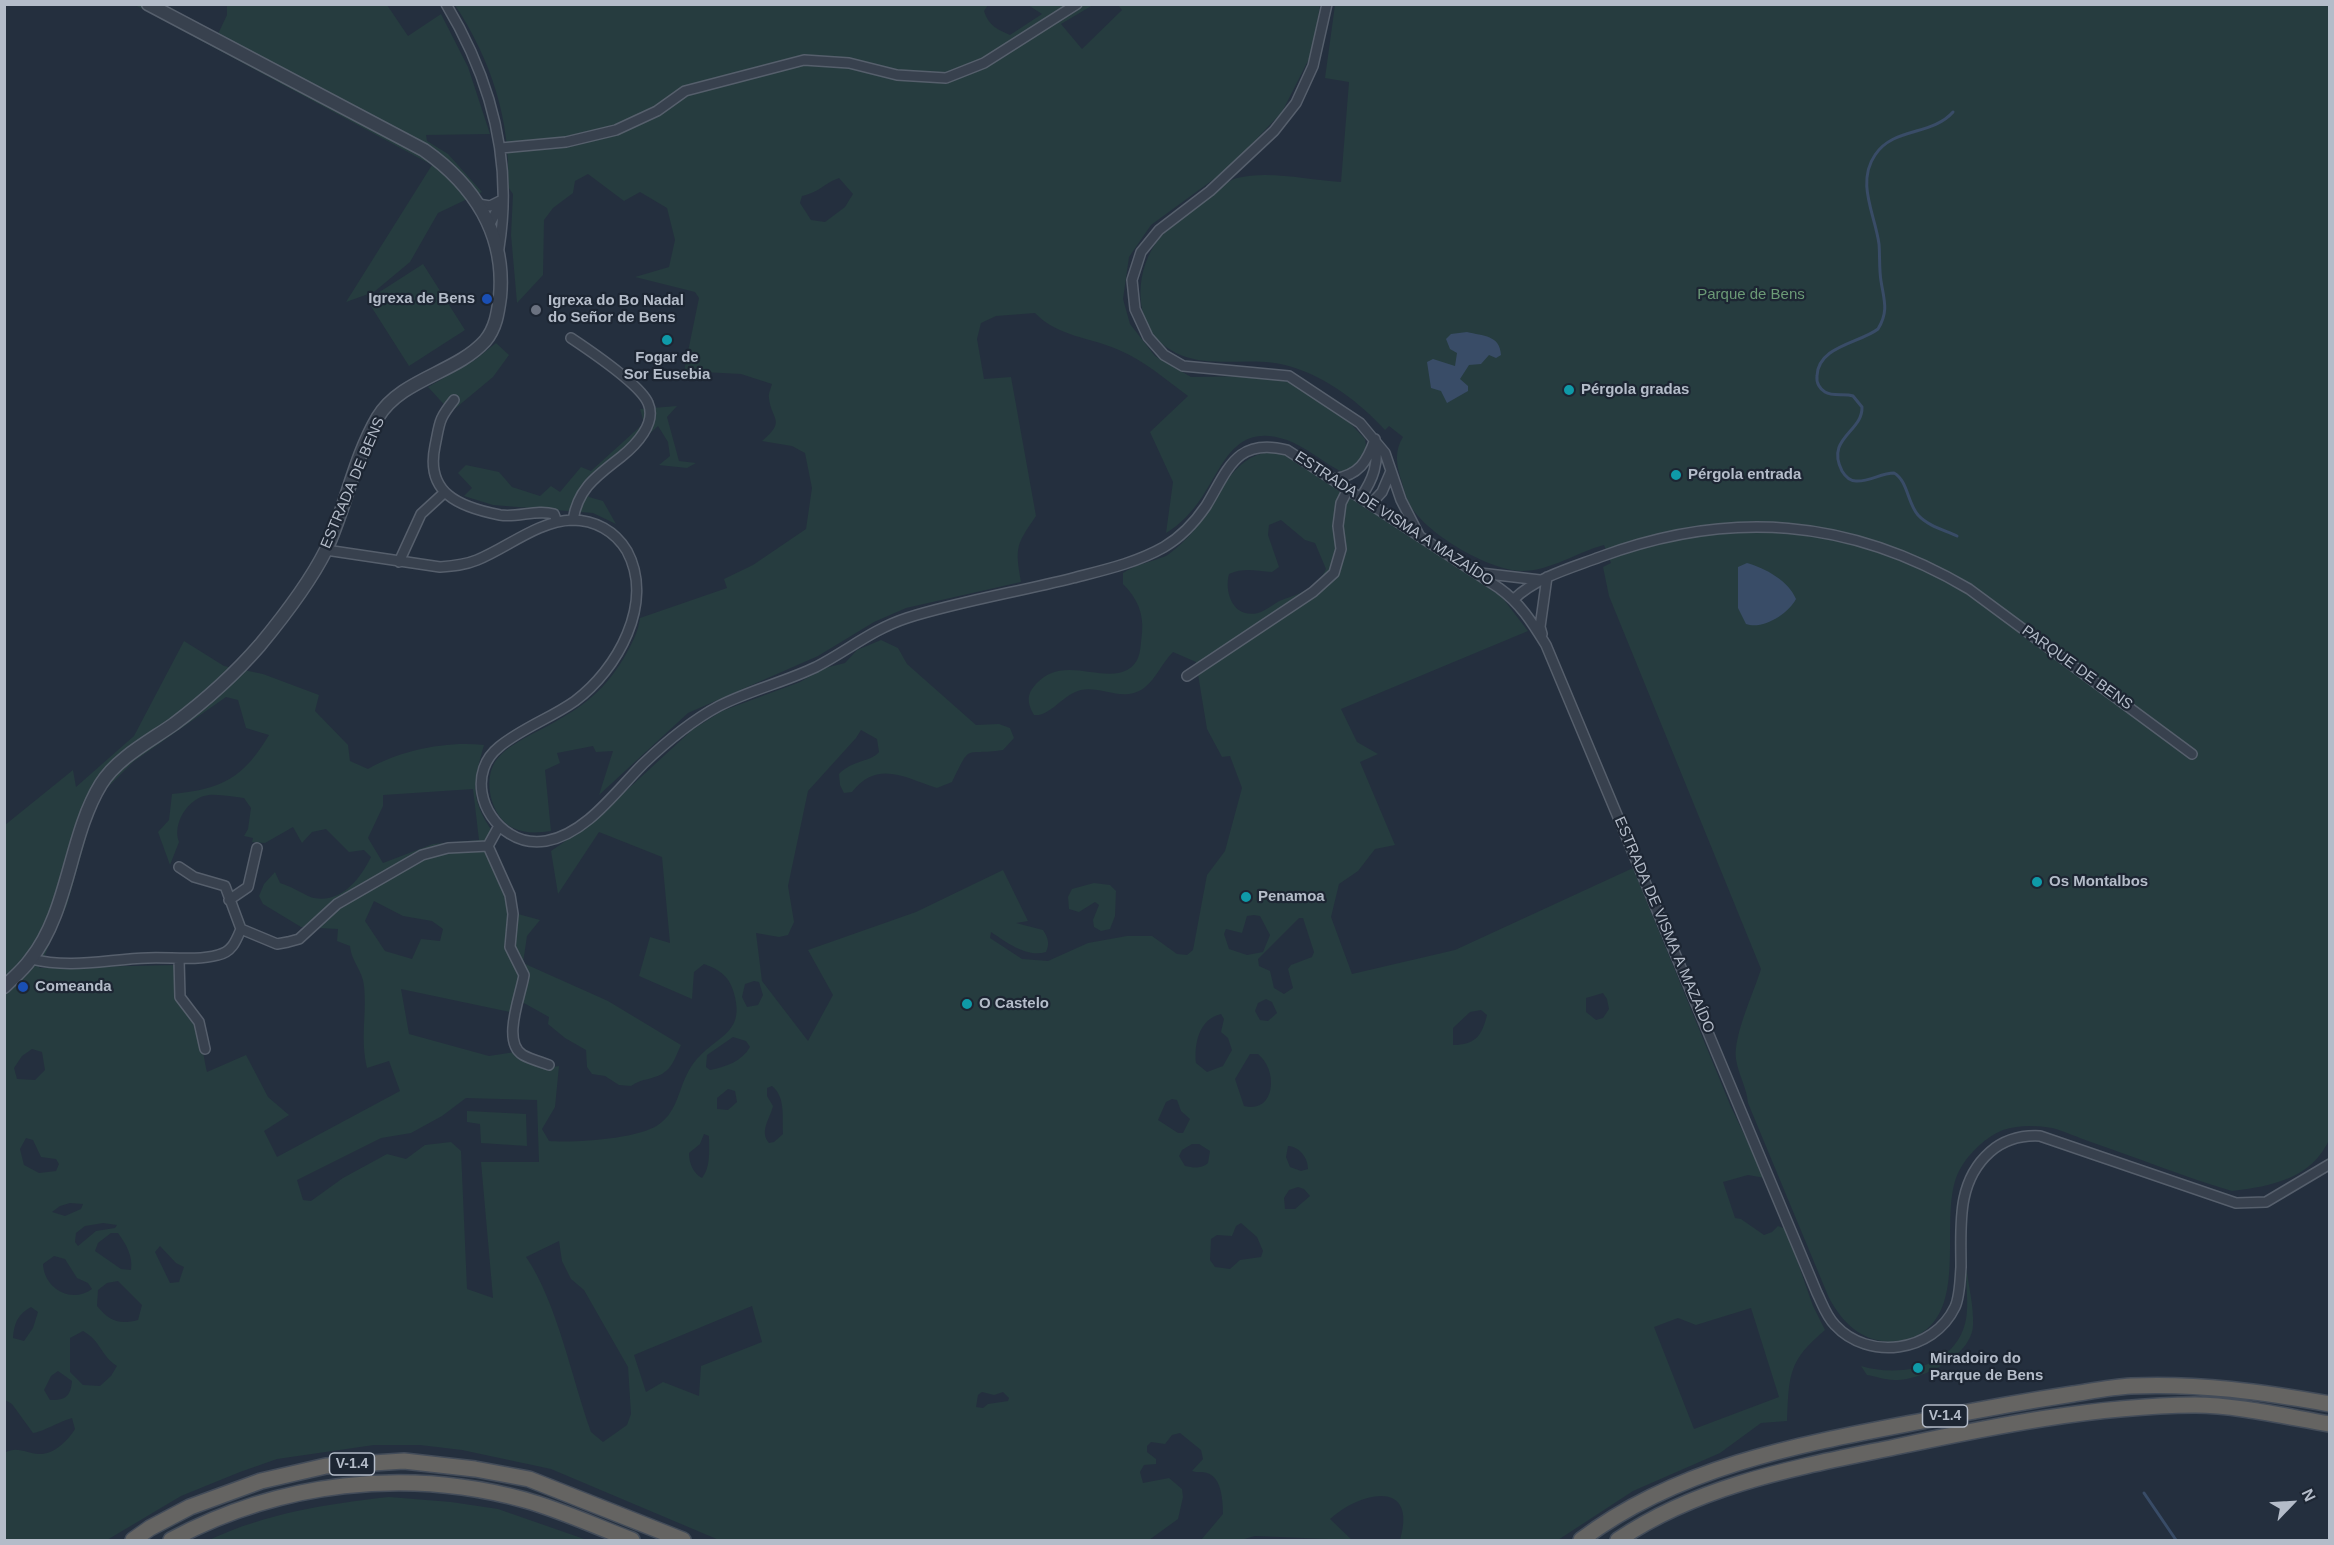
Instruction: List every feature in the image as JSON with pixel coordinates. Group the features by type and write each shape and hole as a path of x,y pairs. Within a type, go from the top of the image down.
{"highway":[{"name":"V-1.4","path":"1581,1540 1641,1502 1685,1481 1747,1459 1824,1440 2007,1404 2129,1386 2180,1385 2253,1390 2330,1404"},
{"name":"V-1.4","path":"1618,1540 1644,1523 1716,1491 1776,1473 2016,1421 2129,1408 2198,1405 2330,1424"},
{"name":"V-1.4","path":"133,1540 150,1528 190,1507 261,1481 326,1466 404,1461 475,1469 529,1479 683,1540"},
{"name":"V-1.4","path":"171,1540 202,1524 245,1507 301,1491 364,1482 444,1485 526,1500 632,1540"}],"street":[{"name":"ESTRADA DE BENS","path":"4,987 31,959 48,930 84,824 102,783 129,756 220,688 289,610 326,550 378,416 404,392 471,353 486,340 497,319 500,292 498,248 490,225 478,204 443,163 424,150 148,4"},
{"path":"447,4 476,57 488,92 501,148 503,220 498,248"},
{"path":"501,148 566,142 616,130 657,111 685,91 804,60 849,63 897,75 946,78 984,63 1077,4"},
{"path":"1328,4 1313,66 1296,103 1274,130 1210,191 1160,230 1141,252 1132,280 1135,309 1148,337 1164,355 1182,366 1289,376 1344,411 1376,440 1391,469 1401,500 1421,538"},
{"path":"478,204 489,206 502,200"},
{"path":"490,225 502,200"},
{"path":"490,225 503,220"},
{"path":"571,338 631,384 648,402 651,413 649,426 627,453 593,479 576,502 573,520"},
{"path":"454,400 440,418 431,467 445,492 459,503 502,516 544,511 554,514 557,522"},
{"path":"1334,479 1360,470 1368,460 1376,440"},
{"path":"1361,497 1374,474 1377,459 1376,440"},
{"name":"ESTRADA DE VISMA A MAZAÍDO","path":"499,826 528,842 549,841 567,835 597,810 664,746 701,716 746,694 817,666 893,623 1090,574 1153,552 1188,528 1204,508 1233,461 1249,449 1266,446 1287,450 1514,598 1546,645 1817,1293 1827,1313 1844,1333 1865,1344 1893,1349 1915,1343 1941,1327 1955,1306 1959,1291 1962,1203 1965,1186 1972,1172 1995,1147 2023,1136 2040,1136 2236,1203 2266,1202 2289,1191 2330,1164"},
{"path":"1371,504 1382,492 1391,469"},
{"path":"1187,676 1313,592 1334,573 1341,549 1338,526 1341,503 1348,489"},
{"path":"399,562 422,514 445,492"},
{"path":"326,550 440,567 458,566 475,561 557,522 573,520 598,525 621,542 632,565 636,586 634,610 618,652 589,689 576,700 496,749 484,766 481,783 484,802 491,818 499,826 488,846"},
{"name":"PARQUE DE BENS","path":"1514,598 1544,579 1646,541 1688,532 1769,526 1797,528 1844,537 1898,553 1940,572 1969,589 2192,754"},
{"name":"PARQUE DE BENS","path":"1477,573 1544,579"},
{"path":"1544,579 1540,627 1546,645"},
{"path":"180,867 194,877 216,881 225,886 241,929 277,945 299,939 337,904 379,882 422,855 448,848 488,846"},
{"path":"488,846 510,895 513,914 510,947 524,975 514,1012 515,1047 521,1054 549,1065"},
{"path":"229,900 248,887 257,848"},
{"path":"31,959 96,964 147,958 179,959 219,955 233,947 241,929"},
{"path":"179,959 180,997 199,1023 205,1049"}],"green space":[{"path":"135,5 164,5 218,34 227,15 227,5 387,5 408,36 441,14 468,67 490,134 426,135 427,141 448,154 482,192 438,213 410,262 374,292 346,302 432,165"},
{"path":"455,5 988,5 984,11 988,20 998,29 1010,35 1042,14 1028,5 1093,5 1061,24 1082,49 1122,10 1118,5 1320,5 1312,53 1282,112 1229,168 1151,225 1129,257 1123,299 1130,324 1155,356 1191,377 1256,376 1288,382 1309,393 1350,423 1365,439 1367,453 1356,465 1342,472 1287,440 1269,436 1243,441 1233,449 1194,508 1166,533 1173,482 1150,432 1188,396 1138,359 1108,346 1064,332 1035,313 996,316 981,323 977,339 984,379 1011,377 1036,516 1024,534 1019,547 1021,582 906,608 874,622 818,656 688,713 599,795 613,751 596,752 593,746 557,753 560,763 545,770 551,831 526,832 511,827 498,814 491,797 491,770 499,757 516,743 578,708 598,691 608,681 625,656 640,618 727,588 724,579 753,565 806,529 812,488 805,453 792,446 762,441 776,424 769,396 772,384 741,374 684,371 699,298 695,292 635,277 669,267 675,240 667,208 640,192 624,201 588,174 575,181 573,193 553,208 544,220 543,275 517,303 511,235 513,194 508,187 508,162 502,114 488,69 468,26","holes":["839,178 853,194 845,207 825,222 811,220 800,203 802,196"]},
{"name":"Parque de Bens","path":"1335,5 2329,5 2330,1138 2313,1163 2302,1171 2276,1183 2232,1191 2052,1128 2027,1126 2003,1130 1988,1138 1975,1150 1963,1164 1956,1178 1950,1218 1948,1286 1943,1306 1933,1323 1915,1337 1892,1342 1878,1340 1860,1333 1840,1315 1829,1298 1748,1103 1737,1065 1736,1049 1741,1026 1761,969 1609,596 1603,567 1611,563 1604,545 1552,565 1531,570 1506,569 1474,557 1428,526 1409,503 1397,461 1397,451 1403,437 1389,426 1385,430 1343,392 1305,372 1275,363 1192,359 1176,353 1161,343 1145,320 1140,292 1142,277 1151,250 1169,228 1224,185 1237,178 1262,175 1341,182 1349,82 1325,78"},
{"path":"423,264 465,330 409,366 367,300"},
{"path":"496,343 509,355 493,377 451,412 428,387 475,360"},
{"path":"677,406 667,417 679,461 696,463 687,468 659,465 670,456 668,442 658,426 587,492 589,497 603,501 616,524 593,513 493,505 464,496 472,488 458,473 466,465 499,472 512,487 540,496 551,486 560,492 581,467 591,471 644,423 640,409"},
{"path":"1272,452 1284,455 1303,467 1501,596 1528,631 1341,709 1357,742 1378,754 1360,762 1395,845 1375,849 1358,871 1339,884 1331,917 1352,974 1455,950 1633,868 1731,1107 1765,1178 1748,1175 1723,1182 1735,1218 1741,1219 1764,1235 1772,1232 1778,1226 1786,1229 1813,1306 1825,1330 1797,1360 1790,1380 1787,1421 1761,1423 1720,1453 1633,1491 1558,1540 1400,1540 1403,1520 1401,1507 1394,1499 1383,1496 1357,1502 1330,1519 1352,1540 1255,1536 1241,1540 1201,1540 1223,1514 1222,1497 1219,1485 1212,1475 1192,1471 1203,1459 1201,1450 1180,1433 1172,1435 1165,1444 1151,1442 1147,1446 1147,1452 1156,1459 1156,1464 1144,1465 1140,1472 1143,1483 1169,1478 1182,1489 1183,1497 1178,1519 1149,1540 719,1540 551,1469 462,1450 420,1445 374,1445 277,1459 240,1472 181,1496 107,1540 5,1540 4,1453 14,1450 36,1454 51,1452 61,1445 75,1429 72,1418 33,1433 12,1404 5,1400 5,825 73,770 76,787 134,736 184,641 224,666 263,674 319,695 315,711 348,745 350,761 368,769 381,762 424,748 454,744 484,745 477,772 478,804 482,815 498,839 492,846 516,895 518,914 540,920 527,936 523,963 608,1001 681,1045 671,1066 662,1074 631,1086 619,1085 605,1076 592,1074 587,1067 586,1050 565,1038 548,1024 549,1017 515,998 510,1012 401,989 409,1034 489,1056 515,1052 549,1068 559,1066 555,1107 542,1129 549,1141 589,1141 621,1137 648,1130 658,1125 670,1113 691,1067 732,1026 736,1017 733,990 722,973 704,964 694,972 692,999 639,976 650,937 670,943 662,857 599,832 558,894 551,851 590,824 692,730 722,711 800,682 825,668 845,663 857,650 881,640 898,648 907,664 976,725 999,724 1010,728 1014,738 1003,750 970,753 966,756 952,782 937,788 903,776 882,774 872,776 862,782 852,792 844,793 840,785 839,774 844,769 871,758 879,752 877,739 861,730 808,791 788,886 794,922 788,935 779,937 756,933 762,981 808,1041 833,995 808,950 916,912 1003,870 1028,921 1016,923 1043,930 1048,941 1046,952 1032,953 1017,948 991,932 990,938 1022,959 1048,961 1088,943 1127,936 1152,936 1177,954 1187,955 1193,950 1207,875 1225,851 1242,788 1230,756 1222,757 1207,729 1196,662 1173,652 1156,676 1144,688 1136,692 1121,694 1081,690 1074,692 1040,715 1034,715 1029,696 1032,689 1043,678 1054,672 1080,670 1105,674 1132,667 1139,654 1142,619 1136,600 1123,584 1123,573 1138,565 1166,556 1175,549 1200,524 1234,472 1244,462 1257,455","holes":["1281,520 1305,540 1315,543 1326,569 1313,586 1261,612 1249,614 1237,608 1229,596 1229,574 1245,570 1272,572 1279,567 1268,535 1269,525","226,697 238,700 246,728 269,735 250,762 230,779 205,789 172,794 169,820 158,832 170,865 179,842 177,835 180,820 188,806 201,797 209,795 244,798 251,808 248,829 244,836 253,838 252,842 265,843 293,827 302,843 312,832 326,829 349,852 364,850 371,857 356,881 333,897 324,899 311,897 280,883 275,872 264,884 259,896 263,904 301,927 338,929 337,941 350,946 363,981 364,1046 367,1068 389,1061 400,1091 277,1157 264,1131 289,1115 268,1097 246,1055 207,1072 199,1035 180,994 176,965 39,968 67,905 91,820 105,790 133,762","473,789 479,840 433,844 383,863 368,838 383,806 383,795","374,901 403,916 432,921 443,929 440,941 421,939 412,959 385,951 365,921","1254,915 1260,916 1270,935 1263,952 1247,955 1229,949 1224,934 1226,929 1242,933 1247,916","1299,918 1303,918 1314,952 1312,957 1291,965 1288,969 1293,988 1284,994 1274,988 1270,971 1259,966 1258,959","759,982 763,995 758,1005 747,1007 742,997 745,984","1603,993 1609,1009 1603,1018 1596,1020 1586,1012 1586,998","1266,999 1272,1002 1277,1013 1268,1021 1260,1020 1255,1011 1258,1003","1481,1010 1487,1015 1483,1029 1476,1038 1467,1043 1453,1045 1453,1028 1470,1012","1221,1014 1224,1019 1221,1032 1228,1038 1232,1050 1223,1066 1207,1072 1196,1063 1197,1040 1208,1021","733,1037 746,1041 750,1047 747,1052 728,1065 710,1070 706,1067 707,1055","32,1049 42,1052 45,1070 35,1080 17,1079 14,1068 22,1056","1250,1054 1258,1054 1265,1061 1269,1070 1270,1089 1268,1098 1262,1104 1254,1107 1244,1106 1235,1079","772,1086 781,1102 783,1134 774,1142 769,1143 765,1134 773,1106 767,1096 767,1088","728,1089 735,1091 737,1102 728,1110 717,1109 717,1098","466,1098 537,1100 539,1162 481,1162 493,1298 467,1289 461,1151 451,1142 425,1145 406,1159 387,1154 343,1178 311,1201 303,1200 297,1180 381,1138 411,1133 442,1116","1172,1099 1177,1100 1181,1111 1190,1119 1183,1133 1178,1133 1158,1120 1166,1102","704,1134 709,1136 708,1163 702,1178 694,1171 689,1153 700,1144","26,1138 33,1140 41,1157 56,1159 59,1164 56,1171 39,1173 24,1165 20,1149","1192,1144 1199,1144 1210,1151 1208,1163 1200,1167 1185,1166 1179,1156 1182,1150","1288,1146 1296,1148 1302,1154 1307,1161 1308,1169 1301,1171 1290,1167 1286,1157","1298,1187 1304,1189 1310,1196 1295,1209 1285,1209 1284,1198 1289,1190","70,1203 83,1204 81,1209 65,1216 52,1212","103,1223 117,1225 115,1228 96,1231 78,1246 75,1242 76,1233 85,1226","1241,1223 1257,1237 1263,1251 1261,1257 1240,1260 1230,1269 1215,1267 1210,1260 1211,1239 1217,1235 1232,1236 1236,1226","111,1233 118,1233 128,1250 131,1270 121,1269 95,1251 98,1243","559,1241 562,1261 571,1279 584,1290 628,1367 631,1414 627,1425 603,1442 591,1432 547,1296 526,1257","160,1246 176,1263 184,1267 179,1282 170,1283 155,1252","54,1256 65,1259 77,1278 88,1283 92,1289 76,1295 60,1292 48,1281 43,1264","118,1281 142,1305 138,1320 120,1322 110,1318 97,1306 98,1290 107,1283","752,1306 762,1342 701,1366 699,1396 663,1382 646,1392 634,1355","31,1307 38,1312 33,1328 24,1341 13,1338 18,1320","1751,1308 1779,1397 1694,1429 1654,1327 1678,1318 1696,1325","83,1331 94,1339 107,1358 117,1366 111,1376 100,1386 83,1385 70,1372 70,1338","58,1371 72,1381 69,1394 50,1400 44,1390 51,1376","982,1392 994,1395 1003,1392 1009,1398 1008,1401 988,1404 983,1408 976,1407 978,1395"]},
{"path":"1094,883 1110,885 1116,891 1115,916 1110,929 1101,931 1094,927 1093,920 1099,905 1095,902 1079,912 1069,909 1068,897 1072,889"},
{"path":"467,1111 526,1114 527,1146 481,1143 480,1124 467,1122"},
{"path":"1966,1265 1973,1325 1964,1347 1943,1364 1918,1376 1894,1380 1867,1375 1861,1366 1890,1370 1920,1367 1946,1354 1956,1343 1967,1315"},
{"path":"389,1497 451,1502 498,1509 587,1540 209,1540 275,1516 342,1503"}],"water":[{"path":"1467,332 1494,340 1500,348 1501,355 1496,358 1489,355 1481,364 1469,365 1460,379 1468,386 1468,391 1447,403 1441,391 1431,388 1427,362 1433,359 1455,366 1457,353 1450,349 1446,339 1451,334"},
{"path":"1747,563 1776,576 1788,586 1796,599 1781,615 1760,625 1746,624 1738,608 1738,567"}],"waterway":[{"path":"1953,112 1934,125 1892,140 1875,155 1867,176 1867,188 1879,244 1880,276 1885,305 1884,317 1878,329 1824,358 1819,366 1817,379 1819,386 1825,392 1853,396 1862,407 1861,416 1841,443 1838,451 1838,460 1846,476 1851,480 1861,481 1894,473 1905,486 1918,515 1931,525 1957,536"},
{"path":"2144,1493 2176,1540"}],"place":[{"name":"Igrexa de Bens","path":"487,299"},
{"name":"Igrexa do Bo Nadal do Señor de Bens","path":"536,310"},
{"name":"Fogar de Sor Eusebia","path":"667,340"},
{"name":"Pérgola gradas","path":"1569,390"},
{"name":"Pérgola entrada","path":"1676,475"},
{"name":"Os Montalbos","path":"2037,882"},
{"name":"Penamoa","path":"1246,897"},
{"name":"Comeanda","path":"23,987"},
{"name":"O Castelo","path":"967,1004"},
{"name":"Miradoiro do Parque de Bens","path":"1918,1368"}]}
